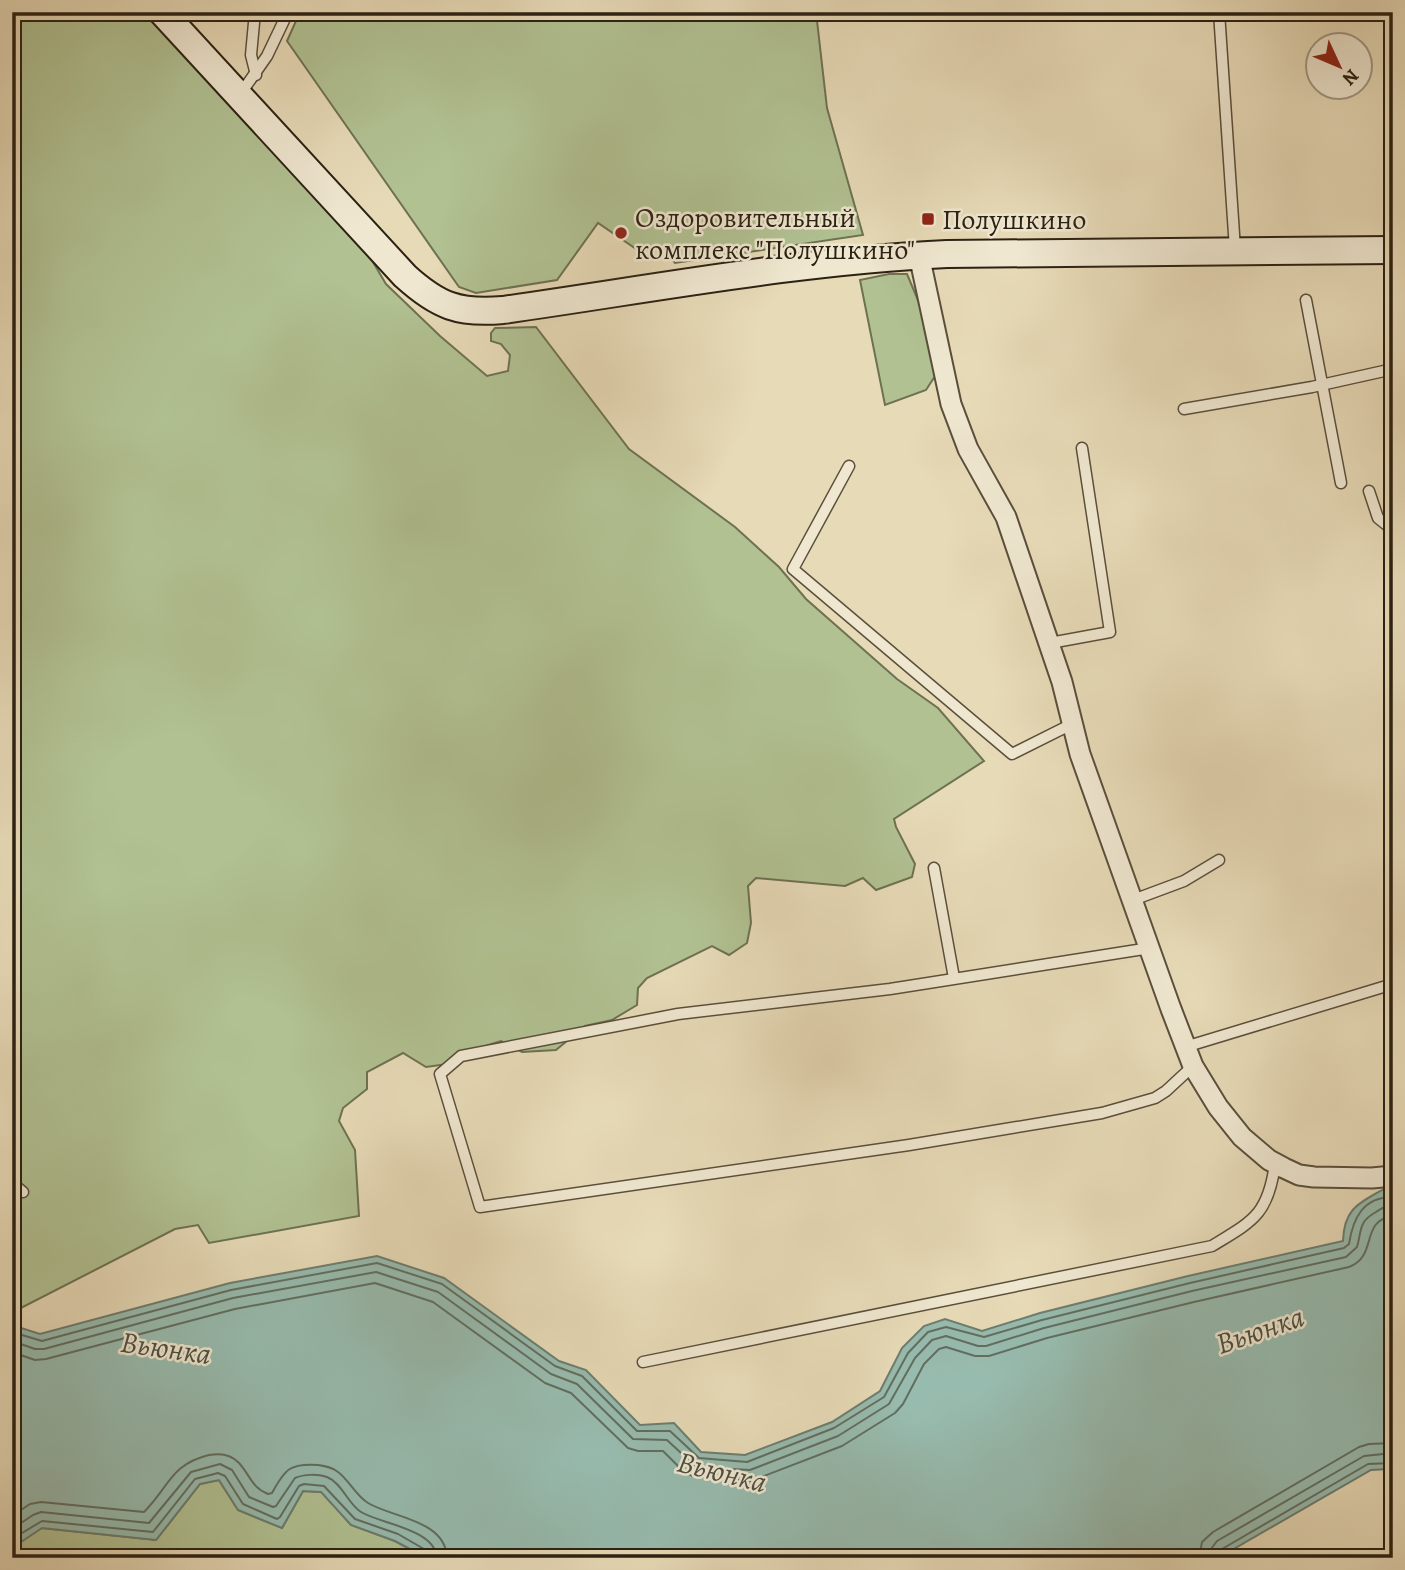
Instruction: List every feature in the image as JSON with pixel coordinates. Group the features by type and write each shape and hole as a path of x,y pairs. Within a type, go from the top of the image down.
{"main road":[{"path":"162,12 405,276 434,300 453,308 474,312 503,310 828,263 919,255 1393,250"}],"street":[{"path":"919,255 951,404 972,456 1006,517 1050,643 1080,754 1193,1066 1229,1122 1256,1150 1275,1164 1299,1175 1314,1177 1393,1176"}],"lane":[{"path":"255,12 251,55 256,75"},
{"path":"239,96 256,75 288,12"},
{"path":"1219,12 1235,251"},
{"path":"1306,300 1341,483"},
{"path":"1184,409 1393,369"},
{"path":"1050,643 1110,632 1082,448"},
{"path":"849,466 793,569 1012,754 1072,724"},
{"path":"1369,491 1378,518 1388,526 1393,525"},
{"path":"1133,900 1184,881 1219,860"},
{"path":"934,868 954,978"},
{"path":"1150,948 818,999 678,1014 461,1056 440,1074 480,1207 909,1145 1102,1113 1155,1098 1193,1066"},
{"path":"1185,1046 1393,985"},
{"path":"643,1362 1212,1246 1249,1223 1261,1211 1272,1187 1275,1164"},
{"path":"12,1183 23,1192"}],"green space":[{"path":"12,12 148,12 370,257 386,284 440,336 487,376 508,371 510,355 501,344 491,341 491,333 495,328 536,327 629,449 735,527 779,567 806,599 897,679 938,708 984,761 894,819 915,864 912,877 876,890 863,878 845,886 756,878 748,886 751,923 747,943 729,955 712,946 647,978 638,988 637,1005 612,1020 585,1026 556,1050 522,1052 501,1041 479,1048 455,1063 426,1067 403,1053 367,1072 367,1089 343,1108 339,1121 355,1150 359,1216 209,1243 198,1225 175,1229 19,1309 12,1309"},
{"name":"Оздоровительный комплекс \"Полушкино\"","path":"300,12 816,12 827,108 863,235 675,263 663,248 639,251 598,223 557,280 476,293 459,287 287,41"},
{"path":"889,274 907,274 923,312 937,373 926,390 885,405 860,280"},
{"path":"219,1480 238,1510 282,1528 303,1491 322,1492 351,1525 395,1541 423,1556 442,1558 12,1558 12,1548 41,1528 156,1540 200,1484"}],"water":[{"name":"Вьюнка","path":"1382,1190 1393,1190 1393,1471 1371,1470 1218,1558 442,1558 423,1556 395,1541 351,1525 321,1492 303,1491 282,1528 238,1510 219,1480 200,1484 156,1540 42,1528 12,1548 12,1325 40,1334 230,1283 377,1256 444,1278 559,1361 586,1370 640,1425 674,1423 701,1452 745,1455 832,1422 880,1391 902,1348 924,1326 945,1319 982,1331 1040,1313 1188,1276 1343,1241 1349,1215"}],"place":[{"name":"Полушкино","path":"928,219"},
{"name":"Оздоровительный комплекс \"Полушкино\"","path":"621,233"}]}
